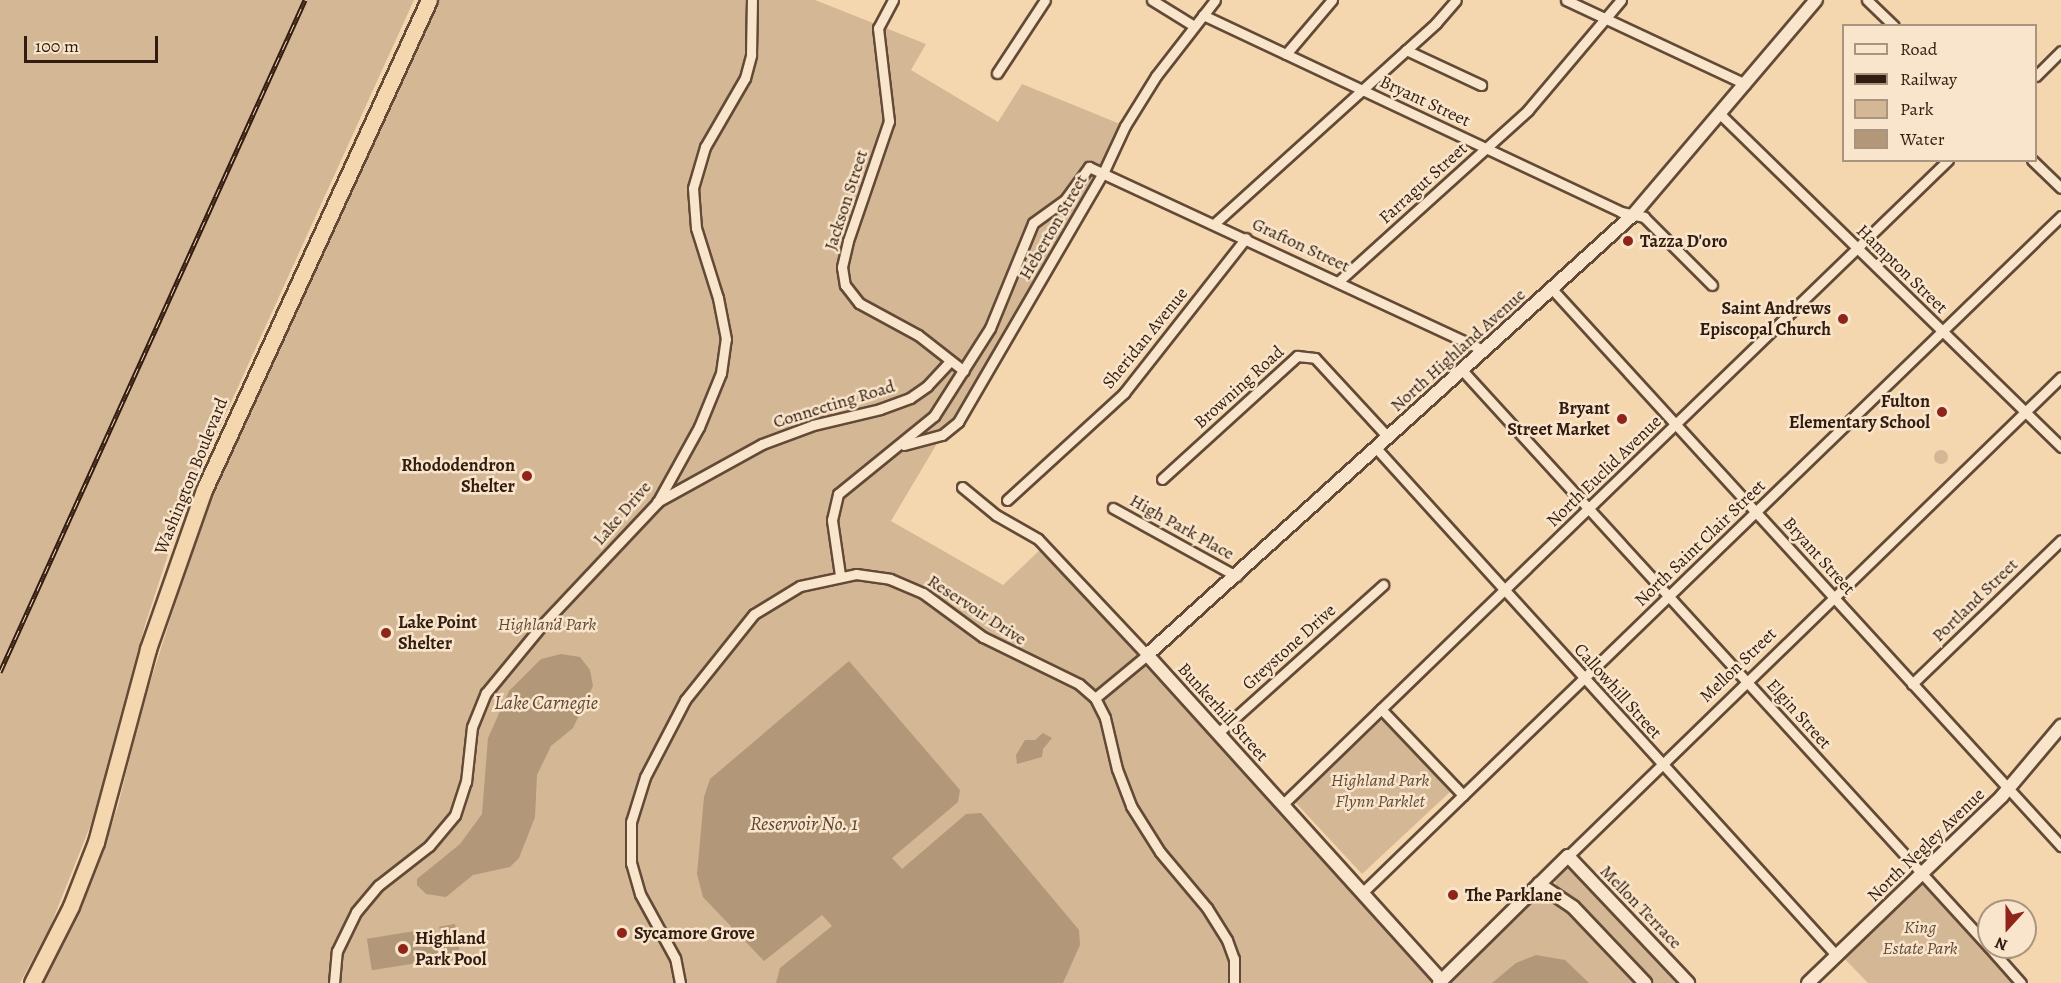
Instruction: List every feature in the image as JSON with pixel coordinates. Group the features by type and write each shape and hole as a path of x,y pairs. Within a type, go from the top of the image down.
{"highway":[{"name":"Washington Boulevard","path":"32,983 71,906 96,842 148,649 200,500 429,0"}],"main road":[{"name":"North Highland Avenue","path":"1147,655 1632,215 1816,0"},
{"name":"Bunkerhill Street","path":"1147,655 1440,981"},
{"name":"North Negley Avenue","path":"1808,983 2009,789 2061,726"},
{"name":"Mellon Street","path":"1440,981 1568,856"},
{"name":"Mellon Terrace","path":"1568,856 1688,983"},
{"path":"1539,884 1573,908 1645,983"}],"street":[{"name":"Lake Drive","path":"334,983 337,951 356,912 379,885 429,846 455,815 466,782 472,727 486,693 542,625 657,502 699,427 724,361 723,317 697,234 693,188 705,147 745,78 752,55 752,0"},
{"name":"Jackson Street","path":"893,0 878,28 889,121 848,241 843,276 848,292 859,303 918,335 964,371"},
{"path":"997,73 1045,0"},
{"path":"1152,0 1194,26"},
{"name":"Heberton Street","path":"901,445 942,435 958,422 1104,171 1106,162 1150,86 1215,0"},
{"path":"1286,54 1332,0"},
{"path":"1215,223 1406,50 1456,0"},
{"path":"1566,0 1745,84"},
{"name":"Farragut Street","path":"1339,281 1528,110 1621,0"},
{"path":"1867,0 1892,24"},
{"name":"Bryant Street","path":"1203,15 1486,148 1632,215 1644,218 1712,285"},
{"path":"1406,50 1481,85"},
{"path":"2037,75 2061,51"},
{"name":"Hampton Street","path":"1720,114 2061,447"},
{"name":"North Euclid Avenue","path":"1282,805 1946,162"},
{"path":"2034,162 2061,188"},
{"path":"840,575 833,533 835,500 928,424 990,328 1033,223 1048,210 1065,200 1089,167 1104,171"},
{"name":"Grafton Street","path":"1104,171 1484,350"},
{"name":"North Saint Clair Street","path":"1362,893 2061,216"},
{"name":"Sheridan Avenue","path":"1007,500 1124,393 1246,237"},
{"name":"Bryant Street","path":"1552,289 2061,846"},
{"name":"Browning Road","path":"1162,478 1297,356 1315,358 1388,437"},
{"name":"Connecting Road","path":"657,502 762,444 813,425 880,410 910,398 927,386 950,361"},
{"name":"Elgin Street","path":"1462,370 1977,934"},
{"name":"Mellon Street","path":"1568,856 2061,377"},
{"name":"Callowhill Street","path":"1376,448 1837,956"},
{"name":"Bunkerhill Street","path":"962,487 996,515 1038,539 1147,655"},
{"name":"High Park Place","path":"1113,508 1236,576"},
{"name":"Portland Street","path":"1912,684 2061,540"},
{"name":"Reservoir Drive","path":"680,983 675,958 640,894 631,863 632,822 645,777 685,700 747,621 790,591 840,575 879,577 912,587 982,637 1079,684 1095,698 1105,718 1128,800 1160,852 1207,908 1227,940 1234,959 1234,983"},
{"name":"Greystone Drive","path":"1218,733 1383,585"},
{"name":"North Highland Avenue","path":"1095,698 1147,655"},
{"path":"1381,709 1463,795"},
{"name":"Elgin Street","path":"2000,959 2021,983"}],"green space":[{"path":"0,0 414,0 212,444 174,536 145,625 93,819 50,927 20,983 0,983"},
{"name":"Highland Park","path":"439,0 815,0 926,44 911,70 998,122 1022,84 1125,126 958,422 942,435 891,521 1003,585 1044,546 1441,980 1539,884 1573,907 1645,983 43,983 95,872 118,806 141,711 201,523 238,434"},
{"path":"1938,450 1944,450 1948,457 1944,464 1938,464 1934,460 1934,454"},
{"name":"Highland Park Flynn Parklet","path":"1383,719 1451,791 1362,874 1295,802"},
{"path":"1568,867 1574,869 1683,983 1650,983 1556,885 1555,881"},
{"name":"King Estate Park","path":"1922,874 1977,935 1977,959 1999,959 2021,983 1868,983 1839,953"}],"water":[{"name":"Lake Carnegie","path":"561,654 580,657 590,670 593,686 573,728 551,746 537,775 535,817 519,858 510,867 473,875 446,897 426,894 417,885 417,879 460,844 482,814 488,738 509,691 541,659"},
{"name":"Reservoir No. 1","path":"849,661 960,790 958,802 892,858 902,869 966,814 981,813 1079,930 1080,945 1063,983 776,983 780,968 832,926 822,915 764,961 703,897 697,874 704,797 710,779"},
{"path":"1043,733 1052,738 1043,749 1042,757 1017,764 1016,755 1025,740 1035,740"},
{"path":"455,924 461,958 445,961 439,927"},
{"name":"Highland Park Pool","path":"434,928 439,960 372,970 367,939"},
{"path":"1536,955 1565,960 1589,983 1492,983 1516,963"}],"railway":[{"path":"0,672 305,0"}],"place":[{"name":"Tazza D'oro","path":"1628,241"},
{"name":"Saint Andrews Episcopal Church","path":"1843,319"},
{"name":"Fulton Elementary School","path":"1942,412"},
{"name":"Bryant Street Market","path":"1622,419"},
{"name":"Rhododendron Shelter","path":"527,476"},
{"name":"Lake Point Shelter","path":"386,633"},
{"name":"The Parklane","path":"1453,895"},
{"name":"Sycamore Grove","path":"622,933"},
{"name":"Highland Park Pool","path":"403,949"}]}
